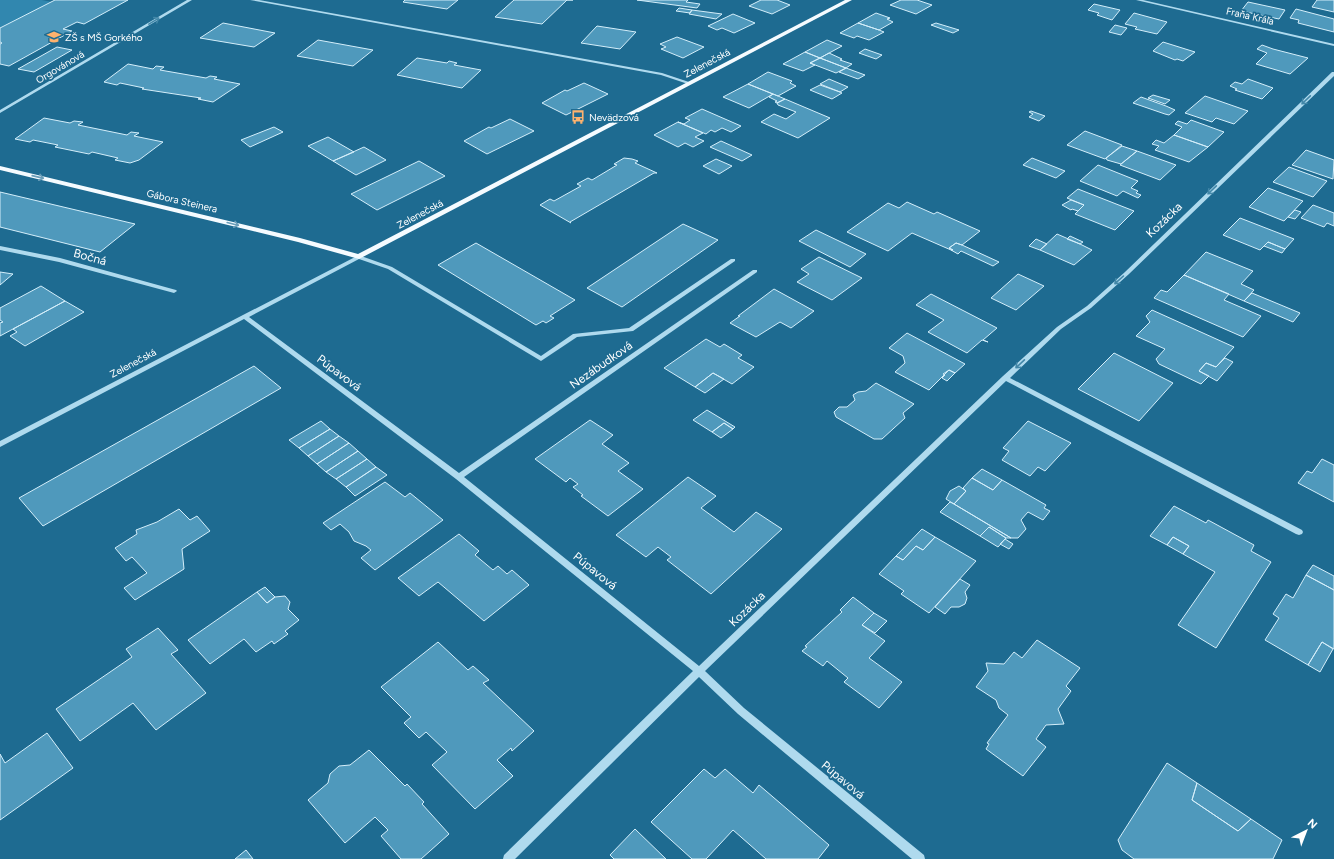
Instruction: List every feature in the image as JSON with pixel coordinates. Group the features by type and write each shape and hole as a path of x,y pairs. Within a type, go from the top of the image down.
{"main road":[{"name":"Zelenečská","path":"359,257 848,0"},
{"name":"Gábora Steinera","path":"0,168 292,238 359,257"}],"street":[{"name":"Orgovánová","path":"0,112 190,0"},
{"path":"252,0 662,74 690,83"},
{"name":"Fraňa Kráľa","path":"1138,0 1334,45"},
{"name":"Kozácka","path":"508,859 699,671 1005,378 1059,328 1089,307 1127,273 1334,73"},
{"name":"Bočná","path":"0,248 60,260 174,291"},
{"path":"359,257 390,268 541,359 575,336 631,330 732,260"},
{"name":"Zelenečská","path":"0,444 359,257"},
{"name":"Nezábudková","path":"459,477 755,271"},
{"name":"Púpavová","path":"244,316 459,477 699,671 741,711 920,859"},
{"path":"1005,378 1299,532"}],"shaded area":[{"path":"0,0 42,0 52,2 0,28"}],"building":[{"path":"55,0 128,0 84,24 77,22 63,29 72,31 9,66 0,64 0,44 2,43 0,42 0,28"},
{"path":"405,0 458,0 447,9 403,2"},
{"path":"514,0 567,0 542,24 495,17"},
{"path":"637,0 688,0 686,2 700,4 697,8"},
{"path":"761,0 777,0 790,5 772,14 749,6"},
{"path":"901,0 917,0 932,5 916,14 890,5"},
{"path":"1317,0 1334,0 1334,12 1312,7"},
{"path":"1248,2 1285,10 1279,19 1241,11"},
{"path":"1094,4 1120,10 1112,20 1097,15 1099,13 1088,10"},
{"path":"679,8 692,10 690,13 676,11"},
{"path":"1296,9 1334,19 1334,32 1298,23 1299,20 1290,18"},
{"path":"692,10 722,14 716,19 689,14"},
{"path":"876,13 890,18 887,19 893,22 879,30 858,23"},
{"path":"1134,13 1167,22 1157,34 1135,29 1137,27 1125,24"},
{"path":"733,14 755,23 734,33 722,28 717,30 708,26"},
{"path":"223,23 275,33 254,47 200,38"},
{"path":"858,23 884,32 869,40 857,36 854,38 840,33"},
{"path":"936,23 959,30 953,33 931,25"},
{"path":"1115,25 1127,28 1121,35 1109,32"},
{"path":"597,26 636,32 620,49 581,43"},
{"path":"677,37 704,47 683,58 661,49 666,47 660,44"},
{"path":"318,40 373,50 353,66 297,56"},
{"path":"827,40 842,46 820,58 805,52"},
{"path":"1163,42 1195,52 1183,61 1177,59 1175,60 1153,51"},
{"path":"1262,45 1308,58 1290,74 1256,64 1267,53 1257,49"},
{"path":"57,47 72,50 34,72 18,69"},
{"path":"865,49 882,55 876,59 859,53"},
{"path":"805,52 820,58 810,63 815,65 803,71 783,64"},
{"path":"829,53 842,59 840,60 852,64 846,68 820,58"},
{"path":"417,58 447,63 449,61 457,63 454,65 481,70 462,88 397,75"},
{"path":"820,58 846,68 836,73 810,63"},
{"path":"128,64 153,69 156,66 164,67 160,70 206,78 210,76 217,77 214,79 240,84 213,102 198,99 201,98 142,89 144,88 120,83 117,85 104,82"},
{"path":"846,68 865,75 858,79 839,72"},
{"path":"768,72 792,81 790,83 796,86 778,96 748,84"},
{"path":"829,79 848,87 840,92 820,84"},
{"path":"1248,79 1273,88 1262,99 1235,90 1237,89 1230,86 1235,82 1242,84"},
{"path":"584,83 608,94 566,115 542,103 565,90 567,91"},
{"path":"748,84 773,94 749,108 723,97"},
{"path":"820,85 842,93 832,99 810,90"},
{"path":"773,94 785,99 777,103 775,102 777,101 769,97"},
{"path":"1153,95 1170,100 1165,104 1148,98"},
{"path":"1205,96 1248,111 1234,124 1216,118 1212,122 1185,113"},
{"path":"1141,97 1175,110 1169,115 1133,103"},
{"path":"785,99 830,118 798,138 761,122 774,114 786,119 796,112 778,105 777,103"},
{"path":"702,109 741,126 731,132 722,128 715,132 711,130 706,134 678,122 684,124 690,120 685,118"},
{"path":"1031,111 1045,116 1039,121 1029,117 1033,114 1029,112"},
{"path":"44,118 70,123 74,121 83,122 78,125 127,135 131,132 139,133 134,136 163,142 139,160 130,163 115,160 118,158 92,152 89,154 55,147 58,145 33,140 30,142 15,139"},
{"path":"510,119 534,131 487,154 464,141 489,127 491,128"},
{"path":"1191,120 1224,132 1208,147 1174,135 1182,127 1175,124 1178,121 1187,124"},
{"path":"678,122 703,133 695,137 704,141 693,147 685,143 678,147 654,135"},
{"path":"274,127 283,132 250,147 241,140"},
{"path":"1085,131 1122,145 1105,159 1067,145"},
{"path":"1174,135 1208,147 1189,162 1155,150 1159,146 1152,144 1156,140 1164,143"},
{"path":"328,137 354,152 333,161 308,146"},
{"path":"721,141 752,155 742,161 710,147"},
{"path":"1122,146 1137,151 1121,164 1107,160 1106,158"},
{"path":"364,147 386,160 356,175 333,161"},
{"path":"1306,150 1334,160 1333,179 1292,165"},
{"path":"1137,151 1176,165 1160,180 1120,165"},
{"path":"624,158 638,161 635,163 657,173 654,173 570,222 571,223 540,205 550,199 554,201 581,186 577,184 588,178 592,180 617,165 614,164"},
{"path":"1032,158 1065,171 1056,178 1023,165"},
{"path":"716,159 732,166 719,174 703,166"},
{"path":"419,161 445,176 377,210 351,194"},
{"path":"1098,165 1138,181 1131,188 1138,191 1136,193 1141,195 1138,198 1123,191 1117,196 1080,181"},
{"path":"1289,167 1327,181 1313,197 1273,182"},
{"path":"1268,188 1303,201 1284,221 1249,207"},
{"path":"1078,189 1134,211 1115,230 1075,214 1084,205 1067,198"},
{"path":"0,192 135,224 100,252 0,227"},
{"path":"1071,200 1084,205 1078,211 1071,210 1062,205"},
{"path":"907,202 934,214 937,212 980,231 962,245 956,243 949,248 953,250 912,233 888,251 847,232 888,203 899,208"},
{"path":"1313,205 1334,213 1334,226 1327,223 1324,227 1301,218"},
{"path":"1295,210 1301,212 1295,219 1288,217"},
{"path":"1240,218 1294,239 1285,249 1268,242 1260,250 1223,235"},
{"path":"683,224 718,240 622,307 587,288"},
{"path":"816,230 866,254 850,267 799,241"},
{"path":"1057,234 1092,250 1074,265 1040,250"},
{"path":"1070,236 1083,242 1080,244 1067,239"},
{"path":"1036,239 1047,244 1040,250 1029,246"},
{"path":"1268,242 1285,249 1282,253 1264,246"},
{"path":"476,243 575,300 550,316 554,318 546,323 543,321 536,325 438,265"},
{"path":"956,243 999,262 993,266 961,251 958,254 949,248"},
{"path":"1206,252 1253,271 1241,284 1254,290 1244,301 1184,275"},
{"path":"819,257 862,278 832,300 797,282 809,274 801,269"},
{"path":"0,272 13,274 0,285"},
{"path":"1018,274 1044,286 1016,310 991,298"},
{"path":"1184,275 1229,294 1224,300 1261,316 1243,337 1154,298 1161,290 1167,292"},
{"path":"41,286 65,301 0,336 0,323 3,322 0,320 0,308"},
{"path":"774,289 814,311 791,328 780,322 756,337 730,323 740,316 738,316"},
{"path":"1252,293 1300,313 1293,322 1244,301"},
{"path":"931,294 997,328 983,340 988,342 982,340 967,353 928,332 944,320 916,305"},
{"path":"65,301 84,312 25,346 10,336 17,332 13,329"},
{"path":"1152,310 1234,347 1216,367 1206,363 1199,371 1209,376 1201,384 1159,364 1156,359 1165,349 1136,336 1150,322 1146,316"},
{"path":"907,333 965,364 955,373 949,370 929,390 895,372 905,363 903,356 889,348"},
{"path":"706,339 720,347 724,344 742,355 738,358 754,367 732,384 713,373 695,387 664,368"},
{"path":"1114,353 1173,383 1139,421 1078,389"},
{"path":"1225,358 1233,362 1217,381 1199,371 1206,363 1216,367"},
{"path":"254,366 281,388 43,526 19,498"},
{"path":"949,370 955,373 947,381 942,378 945,375 943,374"},
{"path":"713,373 724,379 705,393 695,387"},
{"path":"876,383 914,404 903,413 905,418 882,439 874,439 836,417 834,412 839,407 847,407 855,400 853,395 858,392 866,391"},
{"path":"707,410 735,427 733,429 724,423 712,432 693,420"},
{"path":"590,420 613,435 602,444 629,463 618,471 643,489 608,516 581,496 583,495 573,487 578,484 570,478 566,482 535,459"},
{"path":"321,421 330,429 299,448 289,440"},
{"path":"1028,421 1071,443 1045,471 1038,467 1030,476 1002,460 1009,451 1003,448"},
{"path":"724,423 733,429 721,438 712,432"},
{"path":"330,429 339,436 308,456 299,448"},
{"path":"339,436 349,443 317,464 308,456"},
{"path":"349,443 358,451 326,472 317,464"},
{"path":"358,451 367,459 336,479 326,472"},
{"path":"367,459 376,467 346,487 336,479"},
{"path":"1322,459 1334,465 1334,502 1298,483 1307,471 1312,473"},
{"path":"376,467 387,475 355,496 346,487"},
{"path":"982,469 1002,480 993,490 972,478"},
{"path":"688,477 716,496 701,508 734,532 756,512 782,529 711,594 667,560 671,557 658,547 646,557 616,535"},
{"path":"972,478 993,490 1002,480 1046,505 1044,508 1050,511 1043,520 1028,512 1021,520 1026,529 1018,538 1011,538 954,504 966,491 963,488"},
{"path":"385,482 405,497 410,493 443,520 375,570 361,558 371,550 354,541 349,532 340,524 331,530 323,523"},
{"path":"959,486 966,491 954,504 946,499 950,491"},
{"path":"950,502 1011,538 1006,538 989,527 980,536 940,512"},
{"path":"1174,506 1206,523 1208,520 1254,545 1251,551 1271,562 1216,648 1178,625 1215,572 1183,554 1189,546 1173,537 1167,545 1150,536"},
{"path":"179,509 190,520 197,516 210,531 182,549 184,569 135,600 124,588 147,573 132,557 126,561 115,548 137,534 136,530 157,522"},
{"path":"989,527 1006,538 998,547 980,536"},
{"path":"922,529 935,537 923,550 916,546 903,560 896,556"},
{"path":"459,534 479,551 475,555 493,570 498,566 507,574 512,570 529,585 484,621 438,582 419,596 398,578"},
{"path":"935,537 976,561 929,613 901,594 904,591 879,574 896,556 903,560 916,546 923,550"},
{"path":"1173,537 1189,546 1183,554 1167,545"},
{"path":"1005,539 1013,544 1009,549 1000,544"},
{"path":"1313,565 1334,576 1334,590 1306,575"},
{"path":"1306,575 1334,590 1334,649 1322,642 1308,665 1265,640 1279,618 1273,614 1286,594 1293,598"},
{"path":"960,579 970,585 965,592 967,598 965,604 959,607 951,607 945,614 935,607"},
{"path":"265,587 275,597 267,603 257,592"},
{"path":"257,592 267,603 275,597 285,596 290,602 288,609 299,620 285,631 288,634 274,644 272,641 256,652 244,639 210,664 188,640"},
{"path":"853,597 874,613 862,625 885,641 869,658 902,682 879,708 844,682 848,678 827,661 823,666 802,651 807,647 805,646 842,612 840,610"},
{"path":"874,613 887,621 875,633 862,625"},
{"path":"158,628 178,650 171,654 206,693 156,730 133,703 80,741 56,709 132,657 126,649"},
{"path":"1037,640 1080,668 1066,686 1071,691 1058,709 1064,724 1046,725 1036,739 1046,747 1023,776 986,749 989,744 987,743 1008,715 999,708 996,700 976,687 988,671 986,663 1004,664 1014,652 1022,658"},
{"path":"438,642 468,670 473,666 489,680 483,683 534,731 512,751 511,748 497,760 513,776 475,809 432,765 447,752 426,732 419,738 404,723 411,717 381,687"},
{"path":"1322,642 1333,649 1320,672 1308,665"},
{"path":"47,733 73,768 0,820 0,754 5,763"},
{"path":"369,750 405,786 407,784 424,802 422,804 449,834 421,859 401,859 381,836 388,830 375,817 345,843 308,800 328,783 330,774 339,766 350,765"},
{"path":"1167,763 1197,783 1192,800 1238,831 1251,819 1282,840 1273,859 1134,859 1122,850 1118,840"},
{"path":"704,769 715,778 725,769 753,793 759,785 829,845 818,859 766,859 733,830 706,859 692,859 651,822"},
{"path":"1197,783 1251,819 1238,831 1192,800"},
{"path":"635,829 666,859 614,859 610,855"},
{"path":"246,850 253,859 235,859"}],"place":[{"name":"ZŠ s MŠ Gorkého","path":"54,37"},
{"name":"Nevädzová","path":"578,117"}]}
